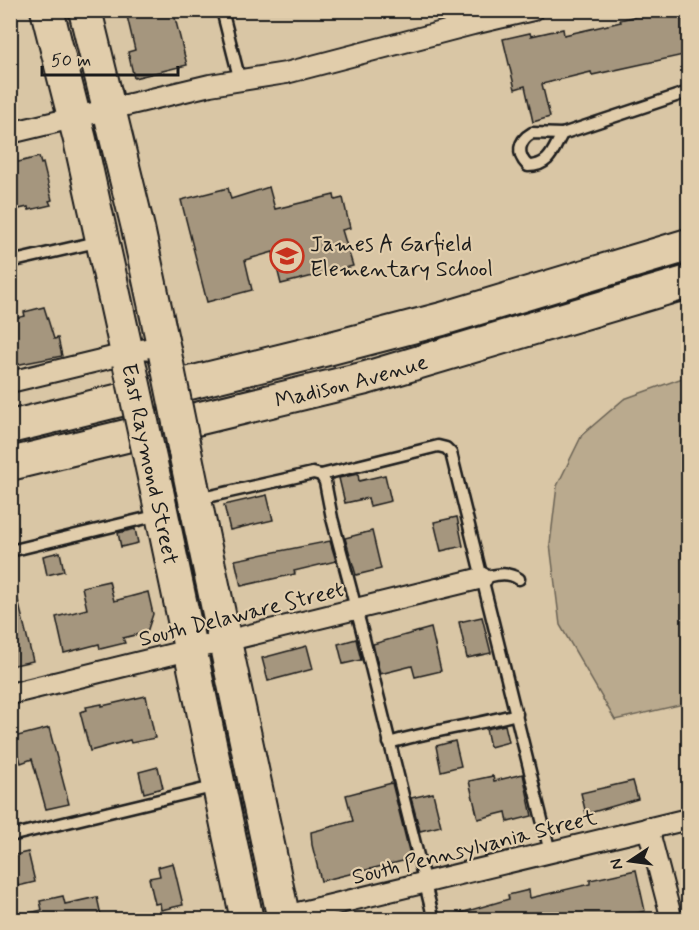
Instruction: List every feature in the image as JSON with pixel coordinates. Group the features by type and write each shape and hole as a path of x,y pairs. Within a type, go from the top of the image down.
{"main road":[{"name":"East Raymond Street","path":"47,10 102,240 160,503 247,920"},
{"name":"East Raymond Street","path":"85,10 164,350 225,642 279,918"},
{"name":"Madison Avenue","path":"10,427 442,319 688,245"},
{"name":"Madison Avenue","path":"10,464 366,378 688,282"}],"street":[{"path":"10,133 210,85 286,73 533,10"},
{"path":"10,382 164,350"},
{"name":"South Delaware Street","path":"10,694 482,578"},
{"name":"South Pennsylvania Street","path":"279,918 688,819"},
{"path":"648,828 672,920"}],"lane":[{"path":"222,10 240,81"},
{"path":"562,134 688,92"},
{"path":"10,262 102,240"},
{"path":"194,493 313,473 321,474 438,446 446,448 451,453 550,852"},
{"path":"321,474 326,482 332,518 434,920"},
{"path":"10,551 160,503"},
{"path":"482,578 512,574 519,579"},
{"path":"389,743 517,714"},
{"path":"10,836 218,786"}],"shaded area":[{"path":"688,376 688,703 615,720 560,625 550,544 557,486 582,435 624,399"}],"building":[{"path":"151,10 173,10 187,65 134,78 128,52 135,50 127,16"},
{"path":"660,10 688,10 688,54 592,75 591,72 542,84 550,117 533,122 525,86 515,89 503,39 563,29 564,35"},
{"path":"39,157 41,164 43,163 52,200 49,201 51,205 10,211 10,164"},
{"path":"269,187 275,209 334,195 335,200 343,198 350,228 342,230 353,266 281,284 273,252 245,260 252,290 207,302 181,200 228,188 231,199"},
{"path":"44,307 54,339 58,338 62,356 10,366 10,319 25,316 24,312"},
{"path":"358,474 359,481 385,475 391,501 370,506 368,498 345,503 339,478"},
{"path":"267,495 273,520 230,530 224,505"},
{"path":"457,517 463,546 441,551 434,522"},
{"path":"135,529 138,543 121,547 118,533"},
{"path":"372,531 381,569 356,575 345,538"},
{"path":"330,541 336,561 294,571 295,574 241,586 235,560"},
{"path":"60,552 64,571 47,575 43,556"},
{"path":"109,581 114,601 148,592 153,614 147,632 123,638 125,643 100,649 99,644 64,653 56,617 87,609 82,587"},
{"path":"10,592 16,592 33,661 10,666"},
{"path":"482,617 491,653 467,658 459,622"},
{"path":"431,628 441,671 415,677 412,666 380,674 373,644"},
{"path":"356,639 361,660 343,664 338,644"},
{"path":"307,646 313,669 268,681 262,658"},
{"path":"146,696 155,738 131,743 130,740 90,751 80,712 87,710 86,707 102,704 102,706"},
{"path":"505,725 509,742 490,747 486,729"},
{"path":"49,728 69,804 46,809 32,759 21,763 19,756 10,758 10,738"},
{"path":"455,741 461,766 441,771 436,746"},
{"path":"158,767 163,788 144,793 139,772"},
{"path":"523,774 532,816 508,822 506,812 478,819 469,781 493,776 494,781"},
{"path":"633,781 638,799 586,814 581,793"},
{"path":"392,783 411,859 321,881 311,832 353,821 346,795"},
{"path":"433,793 441,826 420,831 411,798"},
{"path":"28,852 35,882 18,886 11,856"},
{"path":"173,863 183,905 161,910 160,903 155,904 149,878 160,876 158,867"},
{"path":"636,870 645,911 612,920 457,920 457,914 509,899 508,895 529,890 530,898 590,884 590,880"},
{"path":"63,896 65,904 97,897 102,920 26,920 25,914 42,910 40,901"}],"place":[{"name":"James A Garfield Elementary School","path":"287,256"}]}
